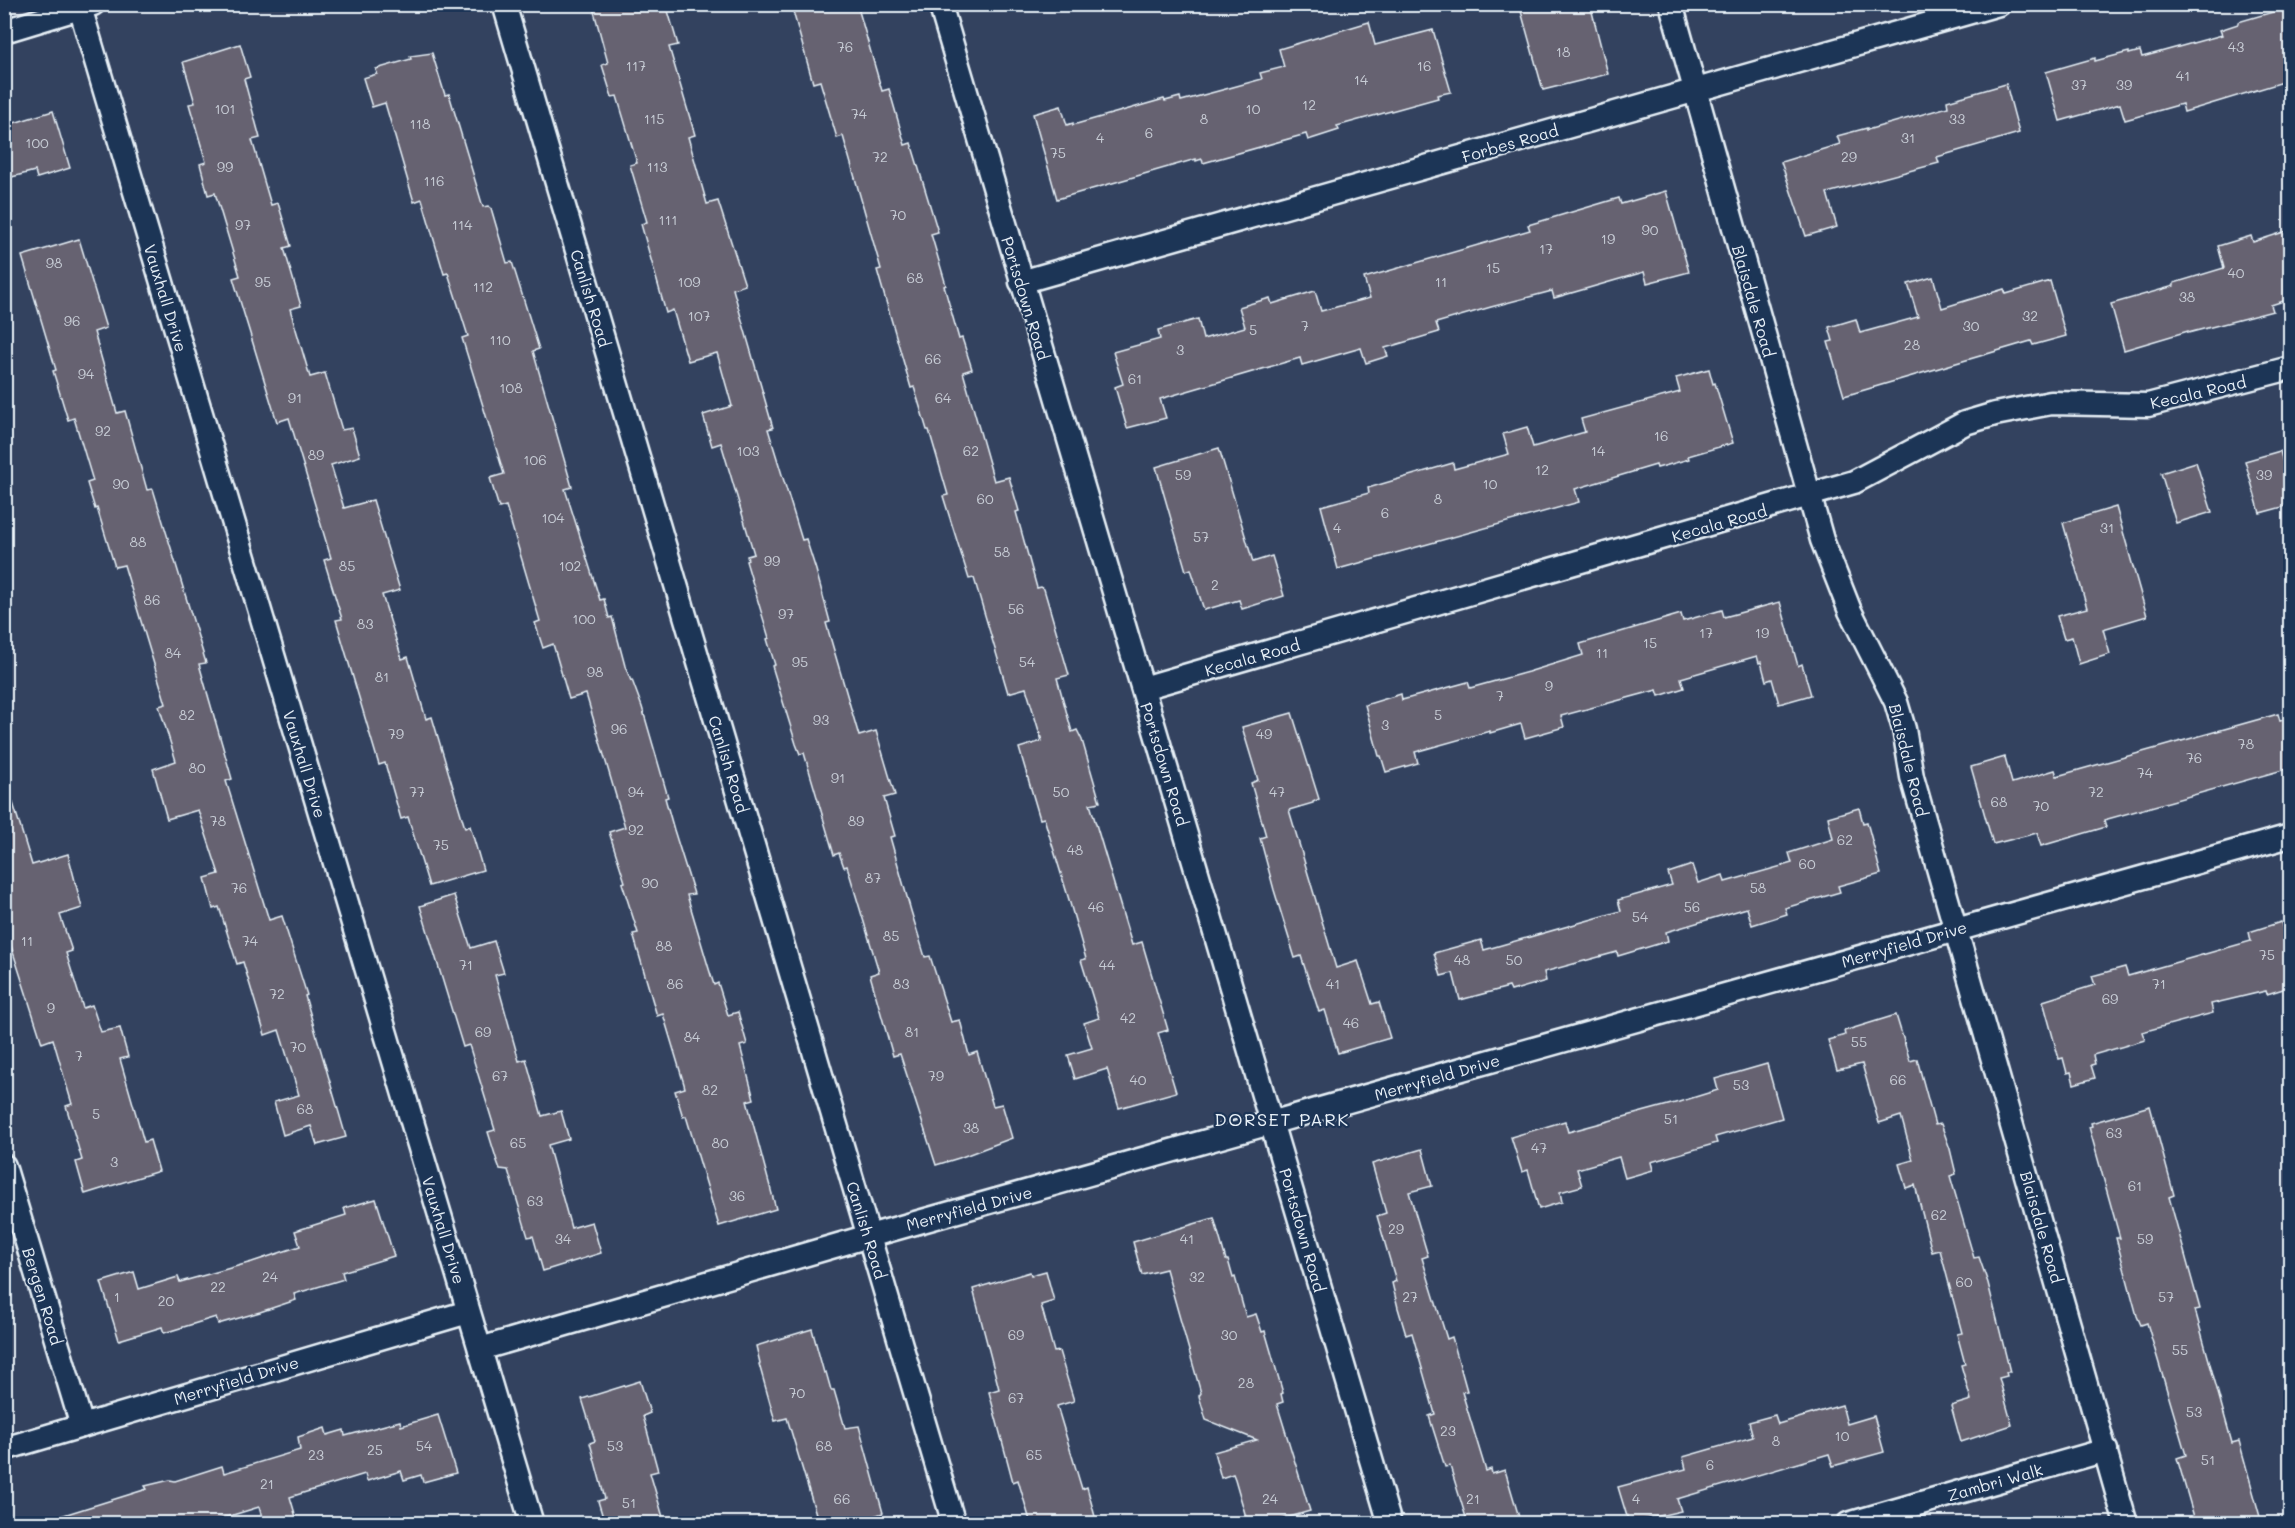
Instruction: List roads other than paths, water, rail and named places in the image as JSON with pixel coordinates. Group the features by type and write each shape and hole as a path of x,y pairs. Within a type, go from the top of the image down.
{"street":[{"name":"Canlish Road","path":"504,4 954,1524"},
{"name":"Portsdown Road","path":"940,4 1390,1524"},
{"name":"Blaisdale Road","path":"1671,4 1822,540 1850,611 1896,702 1904,729 1912,777 2126,1524"},
{"name":"Forbes Road","path":"1021,282 1999,4"},
{"path":"4,31 84,6"},
{"name":"Vauxhall Drive","path":"84,6 532,1524"},
{"name":"Kecala Road","path":"1143,688 1854,482 1965,423 1995,414 2051,404 2148,405 2290,368"},
{"name":"Merryfield Drive","path":"480,1348 869,1236 2290,836"},
{"name":"Bergen Road","path":"4,1166 82,1426"},
{"name":"Merryfield Drive","path":"4,1449 468,1312"},
{"name":"Zambri Walk","path":"1848,1524 2106,1450"}],"district":[{"name":"DORSET PARK","path":"1282,1119"}]}
